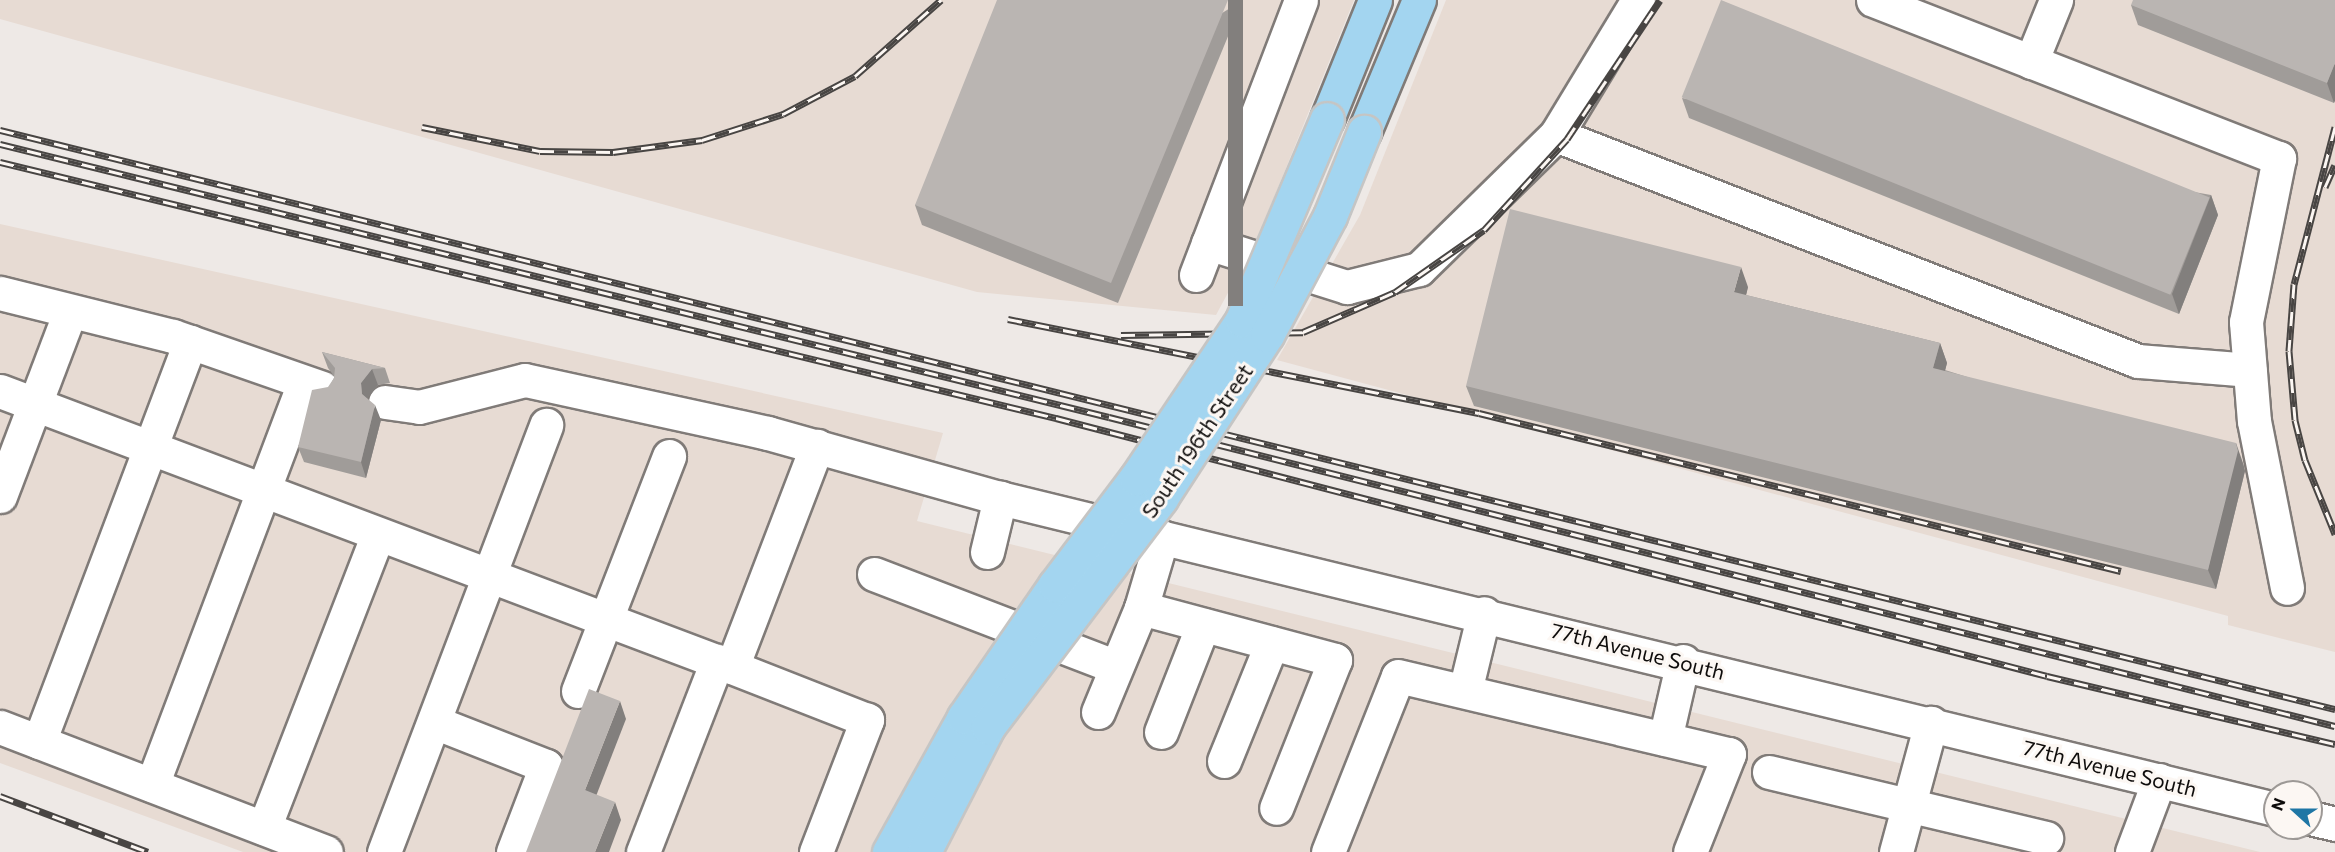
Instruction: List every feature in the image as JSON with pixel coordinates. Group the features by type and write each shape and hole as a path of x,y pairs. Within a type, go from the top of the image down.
{"main road":[{"name":"South 196th Street","path":"889,852 964,717 1055,585 1136,478 1242,320 1375,0"},
{"name":"South 196th Street","path":"924,852 988,727 1161,498 1267,335 1330,216 1419,0"}],"street":[{"path":"1196,275 1301,0"},
{"path":"1208,243 1347,287 1419,269 1556,135 1638,0"},
{"path":"1873,0 2279,158 2246,322 2254,421 2287,588"},
{"path":"2031,62 2056,0"},
{"path":"1556,135 2138,361 2250,370"},
{"path":"0,293 190,342 313,386 265,491 152,785"},
{"path":"0,496 70,312"},
{"path":"39,741 190,342"},
{"name":"77th Avenue South","path":"385,402 419,407 525,380 817,446 1000,498 1683,661 2263,806"},
{"path":"0,391 867,720 816,852"},
{"path":"384,852 546,425"},
{"path":"643,852 817,446"},
{"path":"578,691 669,456"},
{"path":"987,552 1000,498"},
{"path":"264,828 378,534"},
{"path":"1098,712 1141,608 1162,537"},
{"path":"874,574 1116,667"},
{"path":"1141,608 1335,660 1276,808"},
{"path":"1464,691 1484,613"},
{"path":"1161,732 1203,625"},
{"path":"1224,761 1272,643"},
{"path":"1665,739 1683,661"},
{"path":"1328,852 1398,676 1729,754 1690,852"},
{"path":"434,722 546,766 513,852"},
{"path":"1896,852 1931,723"},
{"path":"0,727 326,852"},
{"path":"1769,772 2046,838"},
{"path":"2132,852 2159,780"}],"shaded area":[{"path":"0,0 1354,0 1258,237 1216,315 977,292 0,19"},
{"path":"1446,0 2335,0 2335,652 2228,625 2228,616 1277,360 1360,215"},
{"path":"0,224 943,433 917,521 2260,852 243,852 0,763"}],"building":[{"path":"997,0 1228,0 1111,283 915,205"},
{"path":"1721,0 2210,197 2170,295 1682,97"},
{"path":"2133,0 2335,0 2335,63 2327,83 2131,5"},
{"path":"1510,209 1741,267 1734,292 1940,343 1933,368 2236,443 2238,451 2208,570 1466,386"},
{"path":"322,352 385,368 372,369 361,383 362,394 375,405 361,462 298,447 312,390 328,387 334,378 335,368"},
{"path":"589,689 620,701 585,790 615,802 595,852 526,852"}],"railway":[{"path":"422,127 540,151 613,152 702,140 783,114 855,76 941,0"},
{"path":"1121,335 1303,332 1395,292 1484,230 1567,139 1660,0"},
{"path":"2335,127 2294,284 2289,351 2295,420 2305,460 2335,534"},
{"path":"0,130 2335,709"},
{"path":"0,144 1109,417 2335,726"},
{"path":"0,162 1056,418 2047,676 2335,744"},
{"path":"2325,187 2335,165"},
{"path":"1008,319 1479,413 2121,571"},
{"path":"0,796 148,852"}]}
